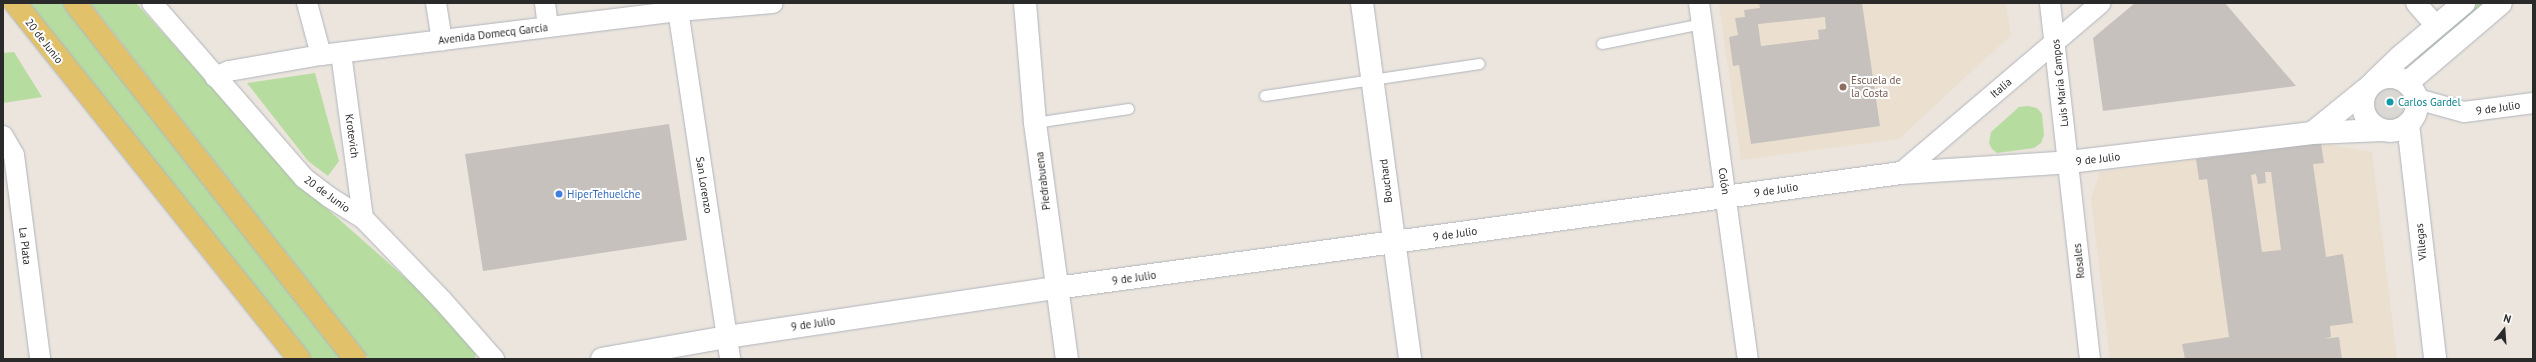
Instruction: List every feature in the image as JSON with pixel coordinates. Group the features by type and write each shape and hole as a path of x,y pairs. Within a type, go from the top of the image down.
{"main road":[{"name":"20 de Junio","path":"15,3 299,359"},
{"path":"75,3 355,359"},
{"name":"Piedrabuena","path":"1025,3 1036,123 1056,288 1067,359"},
{"name":"Bouchard","path":"1362,3 1393,242 1410,359"},
{"path":"2312,133 2372,84 2400,56 2464,3"},
{"path":"2412,91 2501,3"},
{"path":"2392,77 2412,91 2417,108 2408,124 2391,131 2382,130 2374,126 2364,112 2364,95 2372,84 2392,77"},
{"name":"Villegas","path":"2408,124 2435,359"},
{"name":"9 de Julio","path":"602,359 727,337 1056,288 1901,173 2069,162 2312,133 2382,130"}],"street":[{"name":"20 de Junio","path":"152,3 304,178 329,198 363,218 442,300 494,359"},
{"path":"307,3 321,56"},
{"path":"436,3 442,41"},
{"path":"545,3 548,27"},
{"name":"Avenida Domecq García","path":"215,77 229,71 321,56 548,27 677,7 774,3"},
{"name":"Colón","path":"1699,3 1748,359"},
{"name":"Luis María Campos","path":"2050,3 2056,42 2069,162"},
{"name":"Italia","path":"1901,173 2101,3"},
{"path":"2416,3 2436,26"},
{"name":"San Lorenzo","path":"677,7 730,359"},
{"name":"Krotevich","path":"342,53 363,218"},
{"name":"9 de Julio","path":"2412,91 2464,112 2533,103"},
{"name":"La Plata","path":"3,136 14,155 40,359"},
{"name":"Rosales","path":"2069,162 2090,359"}],"lane":[{"path":"1602,44 1702,24"},
{"path":"1265,96 1480,64"},
{"path":"1036,123 1129,109"}],"shaded area":[{"name":"Escuela de la Costa","path":"1719,3 2006,3 2011,35 1899,139 1741,160"},
{"path":"2393,85 2402,90 2406,96 2406,110 2402,116 2393,121 2385,121 2376,116 2372,110 2371,99 2376,90 2382,86"},
{"path":"2321,143 2372,152 2397,359 2110,359 2091,198 2100,172"}],"green space":[{"path":"26,3 64,3 344,359 309,359"},
{"path":"90,3 136,3 298,183 418,289 476,353 475,359 369,359"},
{"path":"2478,3 2487,3 2420,60 2416,55"},
{"path":"14,52 42,97 3,103 3,53"},
{"path":"315,73 339,161 328,176 308,161 247,83"},
{"path":"2028,106 2037,108 2042,114 2044,135 2041,143 2034,148 1997,153 1992,149 1989,143 1991,132 2019,107"}],"building":[{"path":"1759,3 1862,3 1880,126 1751,144 1739,65 1733,66 1729,37 1738,35 1735,18 1745,17 1744,10 1760,8","holes":["1825,17 1826,29 1818,30 1819,39 1761,46 1758,24"]},
{"path":"2135,3 2225,3 2296,86 2103,111 2093,38"},
{"path":"669,124 687,240 483,271 465,154"},
{"path":"2321,143 2324,163 2313,164 2326,257 2343,254 2353,323 2330,326 2331,337 2324,339 2339,337 2342,359 2185,359 2182,344 2229,337 2207,179 2199,180 2196,159","holes":["2265,172 2271,172 2281,250 2262,252 2251,175 2256,174 2258,184 2266,183"]}],"place":[{"name":"Escuela de la Costa","path":"1843,87"},
{"name":"Carlos Gardel","path":"2390,102"},
{"name":"HiperTehuelche","path":"559,194"}]}
